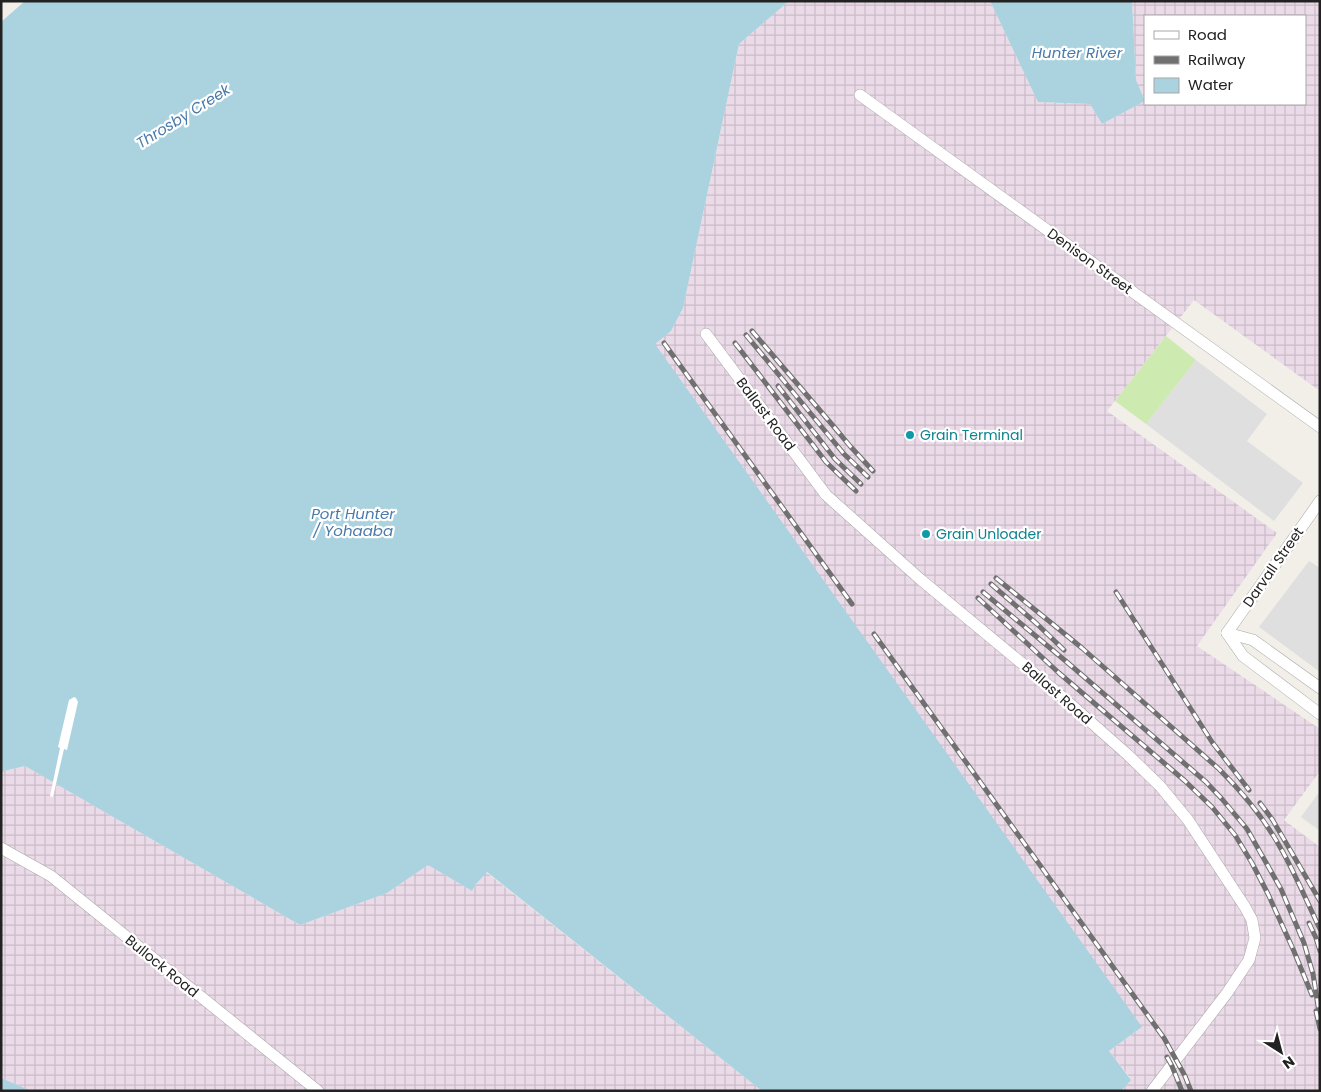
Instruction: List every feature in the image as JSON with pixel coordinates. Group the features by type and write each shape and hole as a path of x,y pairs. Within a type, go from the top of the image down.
{"street":[{"name":"Denison Street","path":"860,95 1320,427"},
{"name":"Ballast Road","path":"706,334 826,495 920,579 1059,694 1160,786 1188,820 1245,907 1252,920 1255,938 1249,960 1227,993 1152,1091"},
{"name":"Darvall Street","path":"1227,633 1320,501"},
{"path":"1227,633 1253,640 1320,688"},
{"path":"1227,633 1243,656 1320,714"},
{"name":"Bullock Road","path":"1,848 51,876 318,1091"}],"shaded area":[{"path":"789,1 990,1 1038,102 1090,104 1102,124 1144,102 1144,105 1306,105 1306,15 1144,15 1144,98 1136,81 1132,1 1314,1 1320,5 1320,391 1194,300 1107,411 1277,533 1197,646 1320,729 1320,771 1284,820 1320,847 1320,1091 1121,1091 1131,1079 1109,1051 1141,1028 654,344 671,331 683,308 739,44"},
{"path":"1196,360 1267,414 1247,441 1303,483 1274,521 1146,424"},
{"path":"1309,561 1320,568 1320,672 1259,627"},
{"path":"25,766 300,925 387,893 428,865 472,891 486,872 762,1091 32,1091 1,1078 1,774 4,771"},
{"path":"1320,791 1320,831 1301,817"}],"green space":[{"path":"1166,336 1196,360 1146,424 1115,401"}],"water":[{"name":"Port Hunter / Yohaaba","path":"25,1 789,1 739,44 683,308 671,331 655,344 1142,1027 1109,1051 1131,1080 1121,1091 762,1091 487,872 472,891 428,865 387,893 300,925 25,766 4,771 1,774 1,22"},
{"name":"Hunter River","path":"990,1 1132,1 1136,80 1144,102 1102,124 1090,104 1038,102"},
{"path":"1,1078 32,1091 1,1091"}],"pier":[{"path":"74,697 78,702 67,750 64,749 53,797 50,796 60,748 58,747 69,700"}],"railway":[{"path":"752,331 873,471"},
{"path":"746,335 844,454 868,477"},
{"path":"664,343 852,604"},
{"path":"735,343 826,462 856,491"},
{"path":"778,386 835,459 861,484"},
{"path":"996,578 1082,648 1219,769 1236,787 1274,836 1320,929"},
{"path":"991,584 1064,650"},
{"path":"983,592 1206,782 1247,829 1281,889 1304,943 1313,974 1320,1018"},
{"path":"1116,592 1212,742 1249,790"},
{"path":"978,598 1059,673 1185,781 1212,807 1235,835 1252,863 1268,894 1312,995"},
{"path":"874,634 1164,1038 1191,1091"},
{"path":"1260,803 1272,819 1320,901"},
{"path":"1309,923 1320,951"},
{"path":"1316,1011 1320,1029"},
{"path":"1167,1057 1182,1091"}],"place":[{"name":"Grain Terminal","path":"910,435"},
{"name":"Grain Unloader","path":"926,534"}],"water label":[{"name":"Throsby Creek","path":"183,116"}]}
